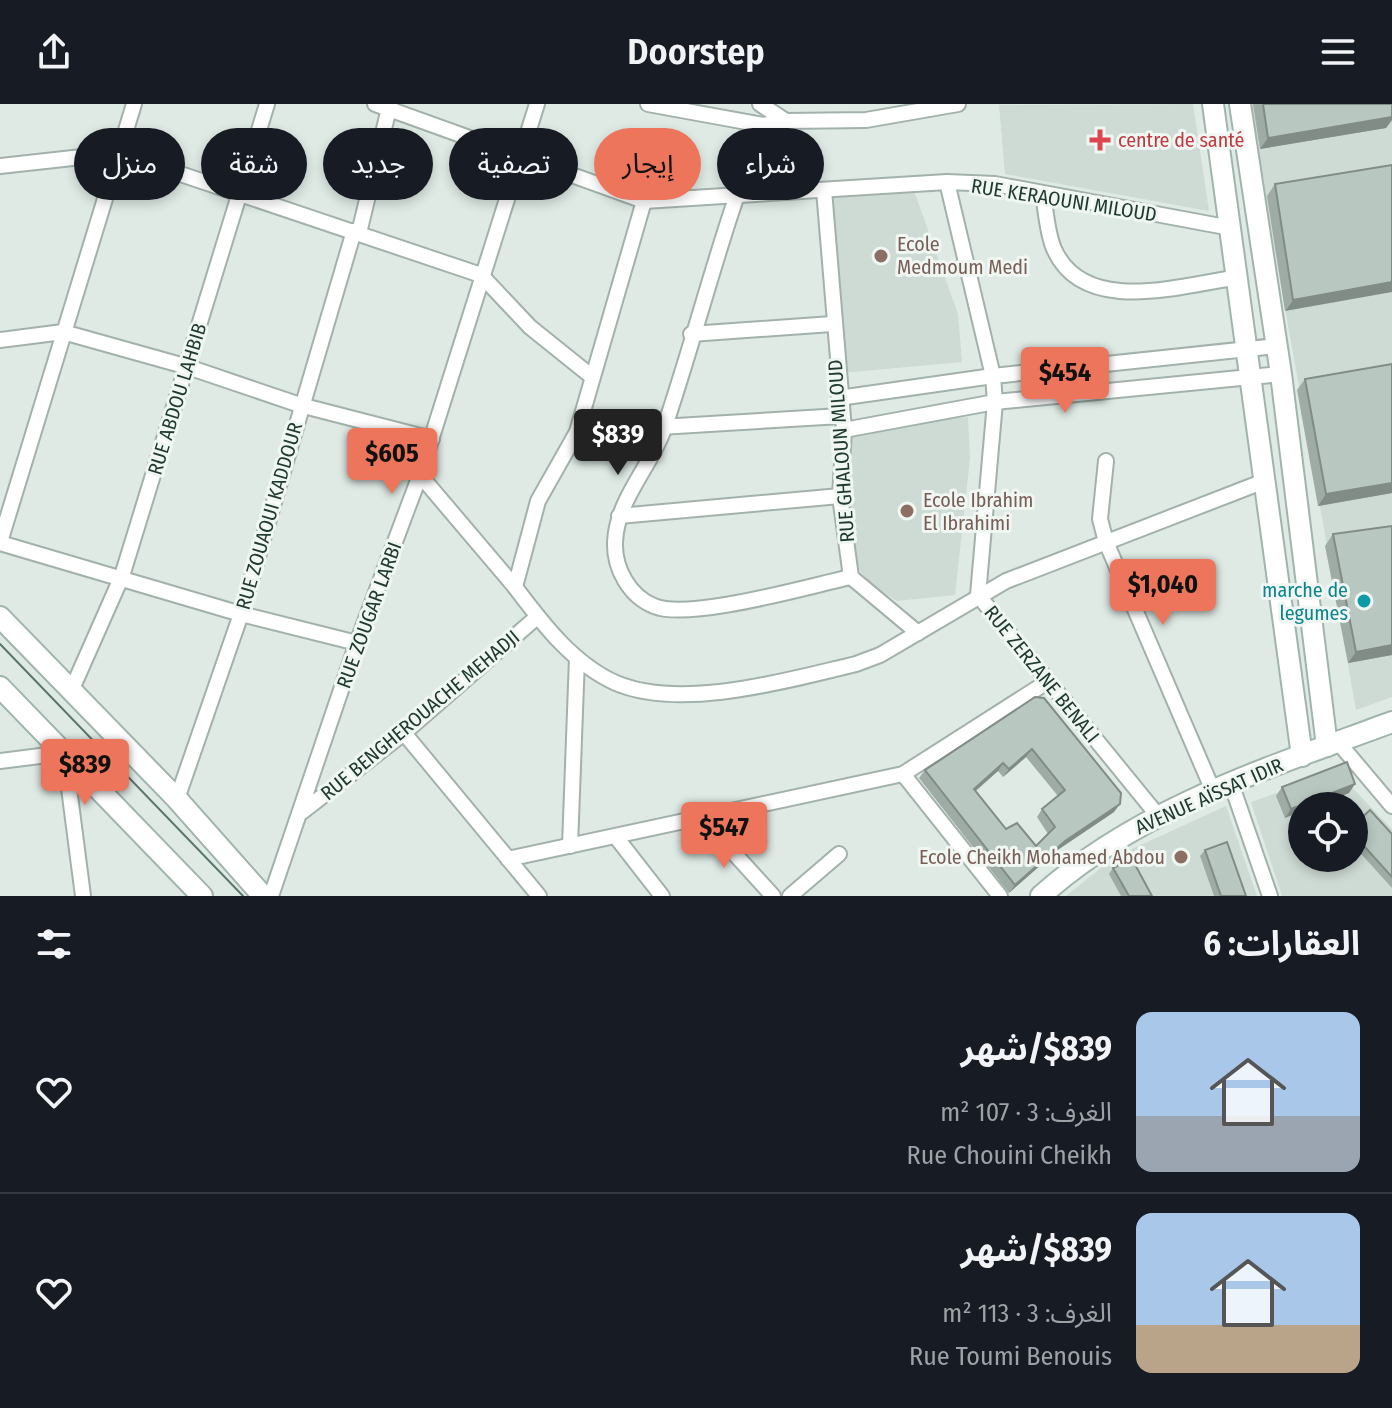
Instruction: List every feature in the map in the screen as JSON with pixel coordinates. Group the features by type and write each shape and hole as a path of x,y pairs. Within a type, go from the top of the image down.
{"street":[{"path":"126,128 134,104"},
{"name":"RUE ABDOU LAHBIB","path":"260,128 267,104"},
{"name":"RUE KERAOUNI MILOUD","path":"375,104 390,106 450,128"},
{"name":"RUE ZOUGAR LARBI","path":"530,128 537,104"},
{"path":"648,104 763,125 786,121 866,120 958,104"},
{"path":"760,104 786,121"},
{"path":"1213,104 1239,277 1262,482 1302,756"},
{"path":"1240,104 1333,744 1392,806"},
{"name":"RUE ZOUAOUI KADDOUR","path":"177,799 241,614 300,405 357,232 390,106"},
{"path":"0,166 74,158"},
{"name":"RUE KERAOUNI MILOUD","path":"578,176 644,201 717,199"},
{"name":"RUE KERAOUNI MILOUD","path":"824,190 947,182 995,184 1231,228"},
{"name":"RUE ZERZANE BENALI","path":"947,182 993,376 995,402 978,595 1159,817"},
{"name":"RUE GHALOUN MILOUD","path":"824,190 842,423 840,496 851,577"},
{"path":"1043,194 1053,247 1074,277 1095,287 1134,291 1239,277"},
{"path":"105,200 0,542 241,614 357,643"},
{"name":"RUE ABDOU LAHBIB","path":"72,689 122,576 238,200"},
{"path":"261,200 481,275 530,327 591,376"},
{"name":"RUE ZOUGAR LARBI","path":"271,896 357,643 420,475 506,200"},
{"path":"732,200 665,429 619,516 615,544 625,581 638,597 669,610 698,608 851,577 918,633"},
{"path":"515,587 538,501 577,432 644,201"},
{"path":"691,334 832,324"},
{"path":"0,340 63,332 188,367 300,405 432,439"},
{"path":"839,398 993,376 1276,346"},
{"path":"577,432 842,423 995,402 1281,374"},
{"path":"1106,461 1100,519 1106,542 1270,896"},
{"path":"420,475 537,617 577,658 612,681 652,694 686,694 747,686 856,664 918,633 978,595 1262,482"},
{"path":"619,516 840,496"},
{"path":"0,617 177,799 263,896"},
{"name":"RUE BENGHEROUACHE MEHADJI","path":"302,812 404,733 537,617"},
{"path":"570,846 577,658"},
{"path":"508,859 903,774 1047,682"},
{"path":"0,687 202,896"},
{"name":"AVENUE AÏSSAT IDIR","path":"1041,896 1094,852 1159,817 1302,756 1392,722"},
{"path":"404,733 539,896"},
{"path":"0,761 64,753"},
{"path":"83,896 69,788 84,774"},
{"path":"903,774 1000,896"},
{"path":"703,819 773,896"},
{"path":"616,837 662,896"},
{"path":"790,896 839,854"}],"shaded area":[{"name":"centre de santé","path":"1193,104 1209,211 1005,174 999,105"},
{"path":"1249,104 1392,104 1392,697 1356,710"},
{"name":"Ecole Medmoum Medi","path":"913,188 958,314 962,362 842,373 819,200 824,200 824,197"},
{"name":"Ecole Ibrahim El Ibrahimi","path":"968,417 970,458 955,595 897,601 873,586 854,564 844,428"},
{"path":"1337,772 1356,792 1288,792 1288,872 1368,872 1368,804 1392,829 1392,896 1282,896 1251,802"},
{"name":"Ecole Cheikh Mohamed Abdou","path":"1226,806 1257,896 1066,896 1102,867 1134,848"}],"building":[{"path":"1263,104 1392,104 1392,117 1268,138"},
{"path":"1392,165 1392,282 1293,300 1275,184"},
{"path":"1392,364 1392,483 1326,494 1305,379"},
{"name":"marche de legumes","path":"1392,526 1392,645 1356,652 1333,534"},
{"path":"1035,697 1044,698 1121,793 1120,804 1065,841 1015,885 925,770","holes":["1032,749 1065,790 1042,809 1055,827 1036,846 1017,823 1006,829 974,789 1003,763 1009,769"]},
{"path":"1347,762 1355,784 1335,792 1288,792 1288,802 1282,787"},
{"path":"1370,810 1392,834 1392,877 1368,850"},
{"path":"1227,842 1246,896 1221,896 1205,850"},
{"path":"1132,859 1152,896 1129,896 1113,868"}],"tram line":[{"path":"0,644 243,896"}],"place":[{"name":"centre de santé","path":"1100,140"},
{"name":"Ecole Medmoum Medi","path":"881,256"},
{"name":"Ecole Ibrahim El Ibrahimi","path":"907,511"},
{"name":"marche de legumes","path":"1364,601"},
{"name":"Ecole Cheikh Mohamed Abdou","path":"1181,857"}]}
